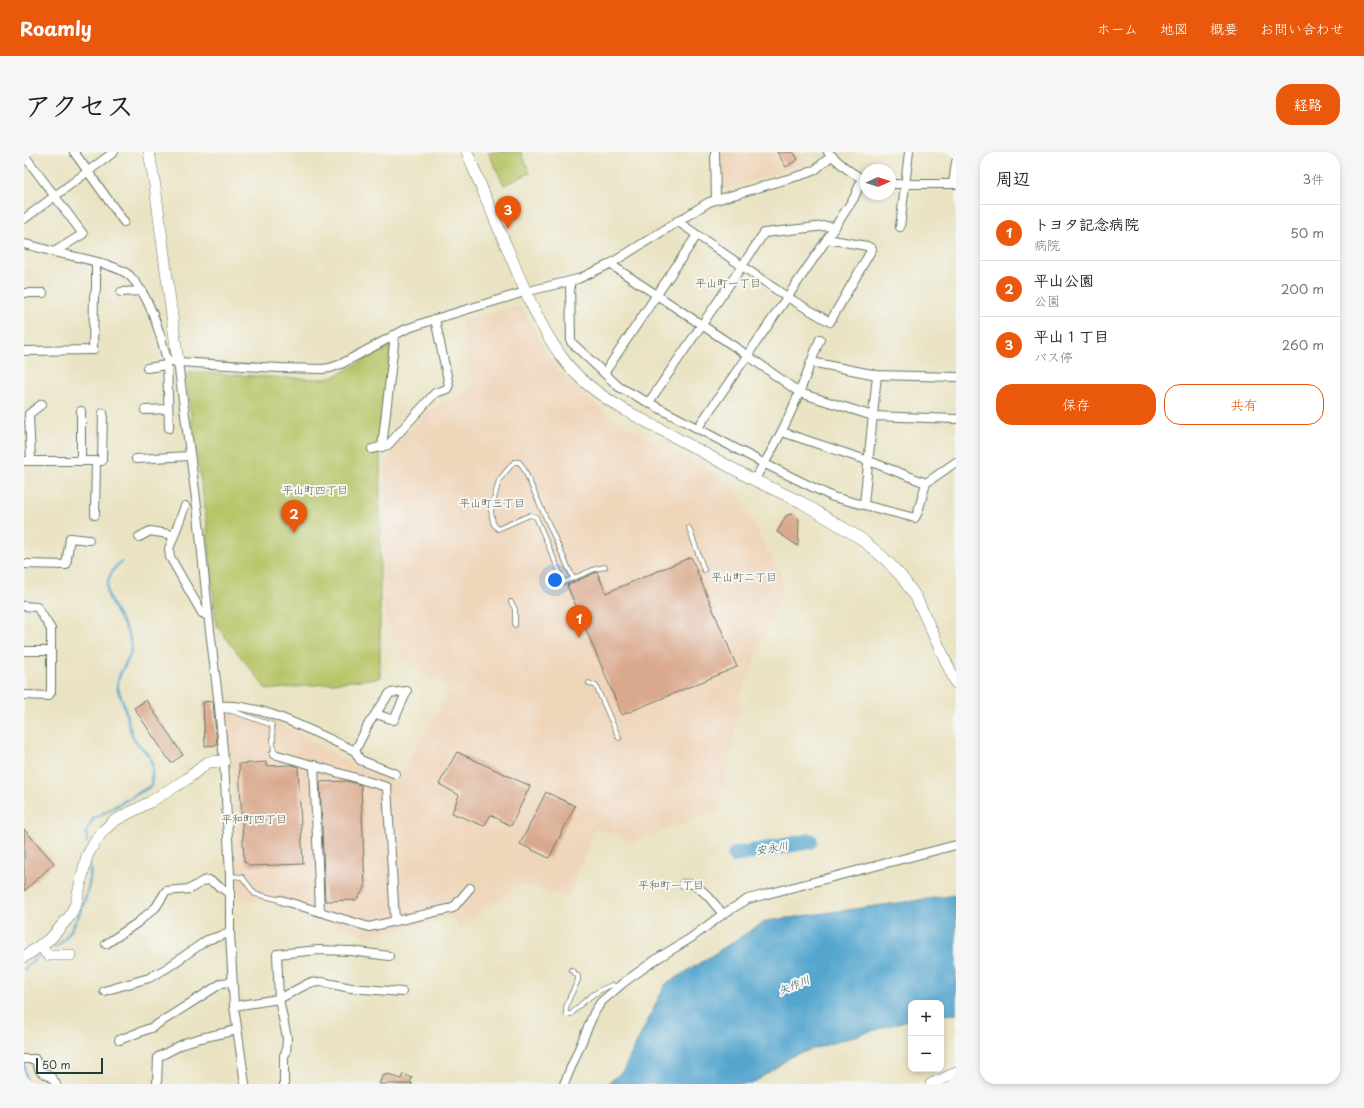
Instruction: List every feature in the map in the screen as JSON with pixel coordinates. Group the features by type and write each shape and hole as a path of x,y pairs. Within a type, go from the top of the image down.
{"street":[{"path":"74,152 124,222"},
{"path":"24,219 114,152"},
{"path":"149,152 155,186 170,362 168,388 169,428"},
{"path":"466,152 525,292 550,340 562,357 579,376 600,394 623,409 754,480 801,502 860,538 884,558 901,576 916,597 956,683"},
{"path":"715,152 716,199"},
{"path":"900,227 909,152"},
{"path":"147,368 170,362 322,369 341,364 393,335 435,319 525,292 570,282 610,264 677,221 716,199 805,174 814,170 830,154 842,165 860,177"},
{"path":"24,155 83,234 54,252"},
{"path":"896,184 955,184 956,162"},
{"path":"697,429 827,239 860,187"},
{"path":"677,221 787,297 830,322 872,249 867,246 827,239"},
{"path":"649,402 764,233 825,226 835,227"},
{"path":"605,372 697,235"},
{"path":"24,244 54,252 83,257 118,269 129,275 142,291 181,388 198,514 208,616 220,708 230,876 229,893 232,982 245,1084"},
{"path":"24,351 93,350 96,262"},
{"path":"610,264 701,326 747,355 800,393 873,416 956,419"},
{"path":"570,282 571,342 605,372 619,387 765,464 833,497 915,518 926,483 956,462"},
{"path":"121,292 142,291"},
{"path":"24,293 44,293"},
{"path":"372,449 388,444 435,393 447,389 449,385 435,319"},
{"path":"382,447 394,344 393,335"},
{"path":"754,480 765,464 782,432 800,393 820,339"},
{"path":"811,362 877,375 956,376"},
{"path":"864,504 877,375"},
{"path":"168,388 181,388"},
{"path":"42,404 29,414 28,461 102,461 103,413"},
{"path":"145,410 168,409"},
{"path":"80,461 81,411"},
{"path":"782,432 868,461 926,483"},
{"path":"136,459 189,456"},
{"path":"95,515 96,461"},
{"path":"185,506 169,550 170,557 202,613 208,616"},
{"path":"139,537 150,531 174,535"},
{"path":"24,564 66,565 70,538 89,540"},
{"path":"24,606 37,607 51,629 51,692 48,696 24,695"},
{"path":"24,651 51,651"},
{"path":"220,708 228,705 268,712 355,751 360,760 396,774"},
{"path":"355,751 369,723 376,714"},
{"path":"274,754 387,787 395,921"},
{"path":"24,957 51,938 66,922 74,910 87,856 103,831 114,821 150,802 187,779 208,762 224,761"},
{"path":"314,765 320,912"},
{"path":"564,1084 594,1013 601,1002 618,987 658,958 691,938 723,914 748,899 956,845"},
{"path":"106,944 137,923 156,907 166,892 190,889 203,880 209,880 229,893"},
{"path":"683,884 694,884 707,895 723,914"},
{"path":"281,900 369,927 453,908 470,888"},
{"path":"104,991 149,978 207,940 230,932"},
{"path":"40,945 48,955 70,955"},
{"path":"284,1084 284,1055 286,1053 287,1038 279,998 277,954 331,950 389,956"},
{"path":"119,1040 153,1027 222,983 232,982"},
{"path":"234,1006 279,998 308,983 322,982 351,988 402,992"},
{"path":"157,1084 158,1057 194,1040 237,1030"},
{"path":"27,1059 35,1059 40,1071 52,1078 56,1084"},
{"path":"931,1084 953,1078"}],"lane":[{"path":"563,580 536,517 530,515 498,529 493,523 491,511 499,480 514,462 519,462 523,467 572,576"},
{"path":"688,528 704,570"},
{"path":"557,585 595,569 605,568"},
{"path":"511,602 515,609 514,625"},
{"path":"589,683 596,686 619,738"},
{"path":"220,708 272,725 274,754"},
{"path":"230,876 242,877 256,894 281,900"},
{"path":"571,970 578,976 578,980 567,1004 565,1011 566,1014 571,1014 587,998 603,988 612,984 618,987"}],"shaded area":[{"path":"721,152 809,152 805,164 721,190"},
{"path":"521,306 557,370 610,417 733,484 785,583 743,690 719,811 631,842 595,827 568,899 520,884 460,927 452,918 366,936 280,903 239,898 229,707 276,721 353,765 396,781 450,690 423,674 404,659 385,616 380,551 386,484 385,465 394,446 425,413 473,389 461,320"}],"green space":[{"path":"488,152 521,152 530,173 504,185"},
{"path":"391,346 380,445 380,678 267,690 216,625 206,516 185,376 192,372 321,379 335,376"}],"water":[{"name":"矢作川","path":"956,895 956,1014 944,1015 944,1000 908,1000 908,1020 794,1055 752,1084 607,1084 623,1071 665,985 766,921"}],"building":[{"path":"777,152 793,152 798,159 786,167"},
{"path":"792,514 799,519 798,546 777,532 786,516"},
{"path":"691,557 737,667 622,715 567,585 597,572 606,593"},
{"path":"146,700 183,755 171,763 134,708"},
{"path":"213,701 217,745 205,746 203,702"},
{"path":"457,752 530,786 511,826 491,815 484,826 452,813 459,795 439,784"},
{"path":"266,762 266,766 292,765 298,767 303,864 250,866 244,861 239,764"},
{"path":"347,781 361,785 365,888 356,900 325,901 320,782"},
{"path":"546,792 575,806 549,858 520,844"},
{"path":"24,829 54,863 24,891"},
{"path":"386,1074 401,1079 403,1074 412,1078 410,1083 413,1084 379,1084 383,1075 385,1076"}],"waterway":[{"path":"87,842 86,832 93,819 151,786 151,759 133,737 126,711 118,690 119,677 130,655 131,643 124,625 110,601 108,583 113,570 121,562"},
{"name":"安永川","path":"735,855 810,841"},
{"path":"54,948 68,933 81,911 88,886 90,865"},
{"path":"24,969 40,955"},
{"path":"24,1061 26,1084"}],"place":[{"name":"平山１丁目","path":"508,229"},
{"name":"平山公園","path":"294,533"},
{"name":"トヨタ記念病院","path":"579,638"}],"district":[{"name":"平山町一丁目","path":"728,283"},
{"name":"平山町四丁目","path":"315,490"},
{"name":"平山町三丁目","path":"492,503"},
{"name":"平山町二丁目","path":"744,577"},
{"name":"平和町四丁目","path":"254,819"},
{"name":"平和町一丁目","path":"671,885"}]}
